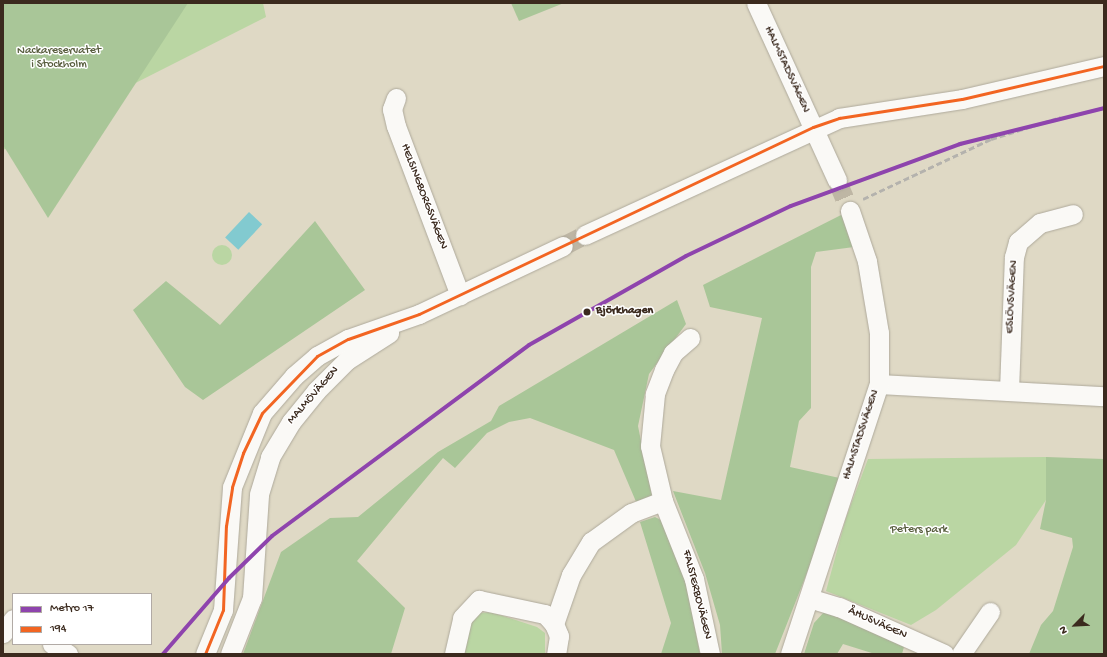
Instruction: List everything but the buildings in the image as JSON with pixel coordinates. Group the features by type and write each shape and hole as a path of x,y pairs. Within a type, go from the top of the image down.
{"street":[{"name":"HALMSTADSVÄGEN","path":"756,3 837,180"},
{"path":"585,235 813,127 839,118 950,102 1104,66"},
{"name":"HELSINGBORGSVÄGEN","path":"396,98 392,109 396,126 460,294"},
{"name":"HALMSTADSVÄGEN","path":"790,654 879,384 879,333 867,261 850,211"},
{"name":"ESLÖVSVÄGEN","path":"1010,391 1014,257 1018,242 1040,223 1073,214"},
{"name":"MALMÖVÄGEN","path":"205,654 223,610 232,487 262,413 294,376 317,356 348,340 419,314 563,246"},
{"name":"MALMÖVÄGEN","path":"230,654 252,598 259,494 270,457 291,422 346,360 419,314"},
{"name":"FALSTERBOVÄGEN","path":"690,338 673,353 664,370 650,420 650,446 663,501 694,578 710,654"},
{"path":"879,384 1104,396"},
{"path":"554,624 571,575 592,542 631,513 663,501"},
{"name":"ÅHUSVÄGEN","path":"808,598 845,610 944,654"},
{"path":"454,654 462,618 479,600 545,614 554,624 559,636 556,654"},
{"path":"961,654 990,612"},
{"path":"3,613 12,618"},
{"path":"3,633 12,620"},
{"path":"54,645 68,654"}],"green space":[{"name":"Nackareservatet i Stockholm","path":"3,3 263,3 266,17 3,150"},
{"name":"Nackareservatet i Stockholm","path":"3,3 188,3 48,218 3,145"},
{"path":"511,3 564,3 519,21"},
{"path":"843,214 854,247 816,252 811,267 811,408 799,421 790,467 844,479 775,654 722,654 720,625 705,573 673,491 721,500 762,318 710,307 703,285"},
{"path":"315,221 365,290 203,400 185,387 133,310 166,281 220,325"},
{"path":"222,245 229,248 232,255 229,262 222,265 215,262 212,255 215,248"},
{"path":"677,300 686,324 649,374 638,426 652,496 637,504 614,450 530,418 509,422 487,433 455,468 443,458 357,561 405,608 391,654 243,654 281,552 330,518 358,517 438,452 491,421 499,406"},
{"name":"Peters park","path":"1046,457 1046,500 1016,545 936,610 911,625 826,591 846,518 868,459"},
{"path":"1046,457 1104,459 1104,654 1029,654 1041,625 1053,611 1073,547 1072,538 1040,529 1046,500"},
{"path":"655,517 661,520 686,582 700,654 661,654 671,623 640,522"},
{"path":"825,611 904,647 902,654 875,654 843,644 837,654 804,654 814,623"},
{"path":"491,612 537,627 545,633 545,654 462,654 469,624 479,613"}],"water":[{"path":"249,212 262,224 238,250 225,238"}],"tunnel":[{"path":"837,180 850,211"},
{"path":"563,246 585,235"}],"railway":[{"path":"863,199 991,139 1061,117"}],"metro line":[{"name":"17","path":"163,654 229,578 272,536 529,345 686,256 791,206 960,144 1104,108"}],"transit line":[{"name":"194","path":"205,654 223,610 226,526 232,487 243,453 262,413 317,356 348,339 419,314 813,127 839,118 962,99 1104,66"}],"place":[{"name":"Björkhagen","path":"587,312"}]}
